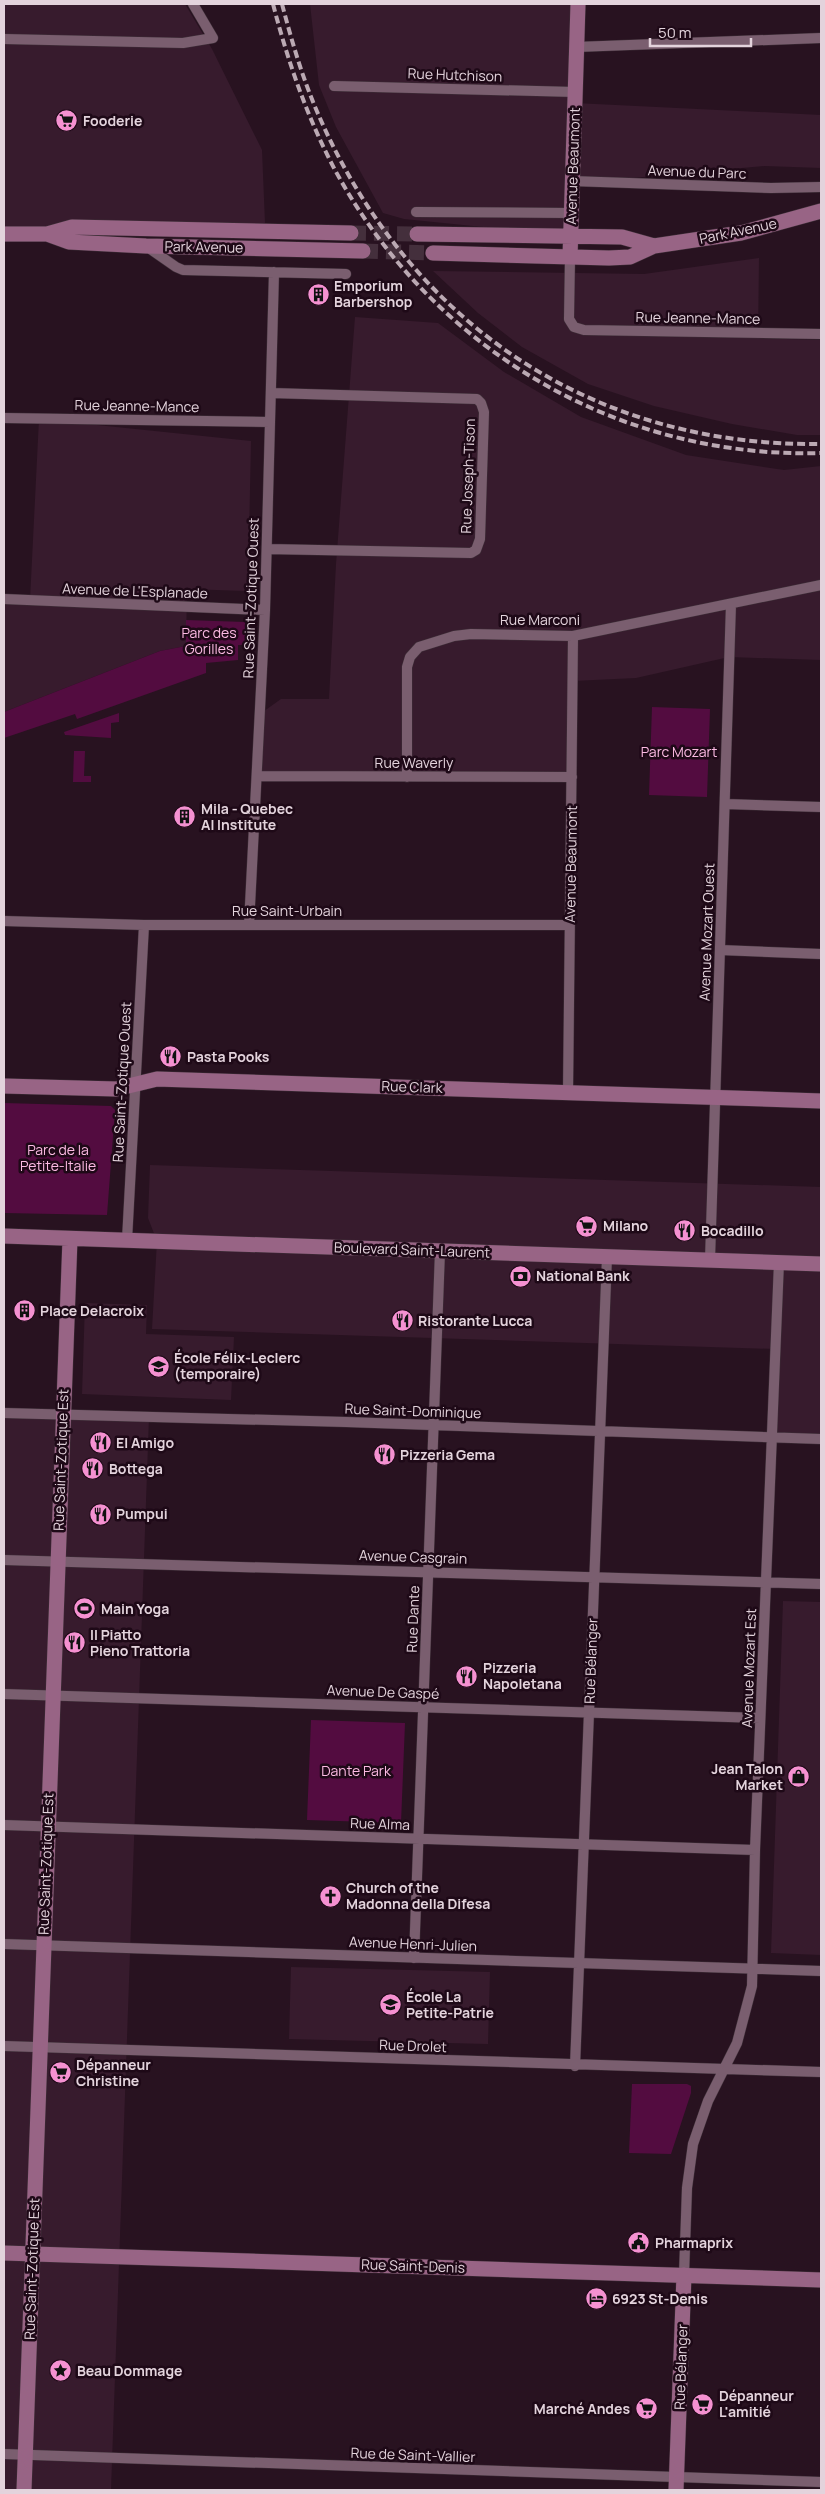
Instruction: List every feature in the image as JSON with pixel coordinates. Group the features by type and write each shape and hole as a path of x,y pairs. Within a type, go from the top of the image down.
{"main road":[{"name":"Avenue Beaumont","path":"570,257 578,4"},
{"name":"Park Avenue","path":"433,253 630,257 654,246 740,233 821,211"},
{"name":"Park Avenue","path":"4,234 47,234 72,226 351,233"},
{"name":"Park Avenue","path":"47,234 69,242 146,246 363,251"},
{"name":"Park Avenue","path":"417,234 622,238 654,246"},
{"name":"Rue Clark","path":"4,1086 116,1089 156,1079 821,1101"},
{"name":"Boulevard Saint-Laurent","path":"4,1236 821,1264"},
{"name":"Rue Saint-Zotique Est","path":"24,2490 62,1414 70,1239"},
{"name":"Rue Saint-Denis","path":"4,2253 821,2280"},
{"name":"Rue Bélanger","path":"677,2484 684,2275"}],"street":[{"path":"4,39 183,43 213,38 194,4"},
{"path":"576,47 821,38"},
{"name":"Rue Hutchison","path":"334,86 575,92"},
{"name":"Avenue du Parc","path":"572,181 771,188 821,187"},
{"path":"416,212 571,213"},
{"path":"146,246 183,270 346,274"},
{"name":"Avenue Beaumont","path":"570,257 569,319 574,327"},
{"name":"Rue Saint-Zotique Ouest","path":"249,925 266,610 274,272"},
{"name":"Rue Jeanne-Mance","path":"574,327 584,330 821,334"},
{"name":"Rue Joseph-Tison","path":"267,549 464,555 476,550 480,539 484,412 481,403 471,398 271,393"},
{"name":"Rue Jeanne-Mance","path":"4,418 270,422"},
{"name":"Rue Marconi","path":"406,777 407,667 410,656 419,647 447,638 471,634 574,636 821,585"},
{"name":"Avenue de L'Esplanade","path":"4,599 266,610"},
{"name":"Avenue Mozart Ouest","path":"710,1260 731,604"},
{"name":"Avenue Beaumont","path":"568,1092 574,636"},
{"name":"Rue Waverly","path":"257,776 572,778"},
{"path":"725,804 821,807"},
{"name":"Rue Saint-Urbain","path":"4,921 144,926 570,925"},
{"name":"Rue Saint-Zotique Ouest","path":"127,1240 144,926"},
{"path":"720,950 821,954"},
{"name":"Rue Dante","path":"414,1958 440,1251"},
{"name":"Rue Bélanger","path":"575,2066 607,1256"},
{"name":"Avenue Mozart Est","path":"724,2071 743,2026 752,1986 755,1850 779,1262"},
{"name":"Rue Saint-Dominique","path":"4,1413 434,1425 821,1439"},
{"name":"Avenue Casgrain","path":"4,1560 57,1560 821,1584"},
{"name":"Avenue De Gaspé","path":"4,1694 760,1718"},
{"name":"Rue Alma","path":"4,1825 755,1850"},
{"name":"Avenue Henri-Julien","path":"4,1944 821,1970"},
{"name":"Rue Drolet","path":"4,2046 724,2071 821,2072"},
{"name":"Rue Bélanger","path":"684,2275 689,2162 704,2109 724,2071"},
{"name":"Rue de Saint-Vallier","path":"4,2454 677,2484 821,2482"}],"shaded area":[{"path":"4,4 185,4 212,49 262,150 265,223 47,234 4,234"},
{"path":"310,4 576,4 575,103 821,115 821,168 765,166 588,182 573,181 571,236 404,219 383,213 336,127 319,85"},
{"path":"759,258 758,338 821,340 821,435 797,435 732,424 654,406 588,384 522,347 478,313 433,271 644,274"},
{"path":"355,317 438,323 504,372 581,417 686,455 784,470 821,466 821,660 729,657 636,678 573,681 572,777 257,776 260,714 281,699 329,699 336,564"},
{"path":"39,419 251,441 248,587 245,591 187,589 186,646 160,651 4,712 4,599 30,600"},
{"path":"150,1165 821,1187 821,1439 772,1438 775,1349 152,1329 157,1241 148,1218"},
{"name":"École Félix-Leclerc (temporaire)","path":"85,1303 147,1305 146,1334 234,1337 231,1400 82,1394"},
{"path":"4,1413 149,1417 111,2490 4,2490"},
{"name":"Jean Talon Market","path":"783,1601 821,1602 821,1955 771,1953"},
{"name":"École La Petite-Patrie","path":"291,1967 490,1972 488,2044 289,2039"}],"green space":[{"name":"Parc des Gorilles","path":"186,620 245,622 247,626 246,645 238,645 238,660 206,663 206,673 77,719 75,714 4,738 4,712 160,651 186,646"},
{"name":"Parc Mozart","path":"652,707 710,709 707,797 649,795"},
{"path":"119,713 119,722 111,723 111,738 65,735 64,732"},
{"path":"74,751 85,751 84,776 91,776 91,782 73,782"},
{"name":"Parc de la Petite-Italie","path":"4,1103 111,1106 115,1110 107,1215 4,1213"},
{"name":"Dante Park","path":"311,1720 405,1723 401,1823 307,1820"},
{"path":"632,2084 687,2084 691,2086 691,2093 671,2154 629,2153"}],"tunnel":[{"path":"351,233 417,234"},
{"path":"363,251 433,253"}],"railway":[{"path":"273,4 299,89 335,170 375,234 423,291 478,340 538,381 604,413 673,436 746,450 821,453"},
{"path":"282,4 298,61 313,102 357,190 404,255 458,312 519,359 586,396 659,423 738,439 821,444"}],"place":[{"name":"Fooderie","path":"67,121"},
{"name":"Emporium Barbershop","path":"318,294"},
{"name":"Mila - Quebec AI Institute","path":"185,817"},
{"name":"Pasta Pooks","path":"171,1057"},
{"name":"Milano","path":"587,1226"},
{"name":"Bocadillo","path":"685,1231"},
{"name":"National Bank","path":"520,1276"},
{"name":"Place Delacroix","path":"24,1311"},
{"name":"Ristorante Lucca","path":"402,1321"},
{"name":"École Félix-Leclerc (temporaire)","path":"158,1366"},
{"name":"El Amigo","path":"100,1443"},
{"name":"Pizzeria Gema","path":"384,1455"},
{"name":"Bottega","path":"93,1469"},
{"name":"Pumpui","path":"100,1514"},
{"name":"Main Yoga","path":"85,1609"},
{"name":"Il Piatto Pieno Trattoria","path":"74,1643"},
{"name":"Pizzeria Napoletana","path":"467,1676"},
{"name":"Jean Talon Market","path":"799,1777"},
{"name":"Church of the Madonna della Difesa","path":"330,1896"},
{"name":"École La Petite-Patrie","path":"390,2005"},
{"name":"Dépanneur Christine","path":"60,2073"},
{"name":"Pharmaprix","path":"639,2243"},
{"name":"6923 St-Denis","path":"596,2299"},
{"name":"Beau Dommage","path":"61,2371"},
{"name":"Dépanneur L'amitié","path":"703,2404"},
{"name":"Marché Andes","path":"646,2409"}]}
